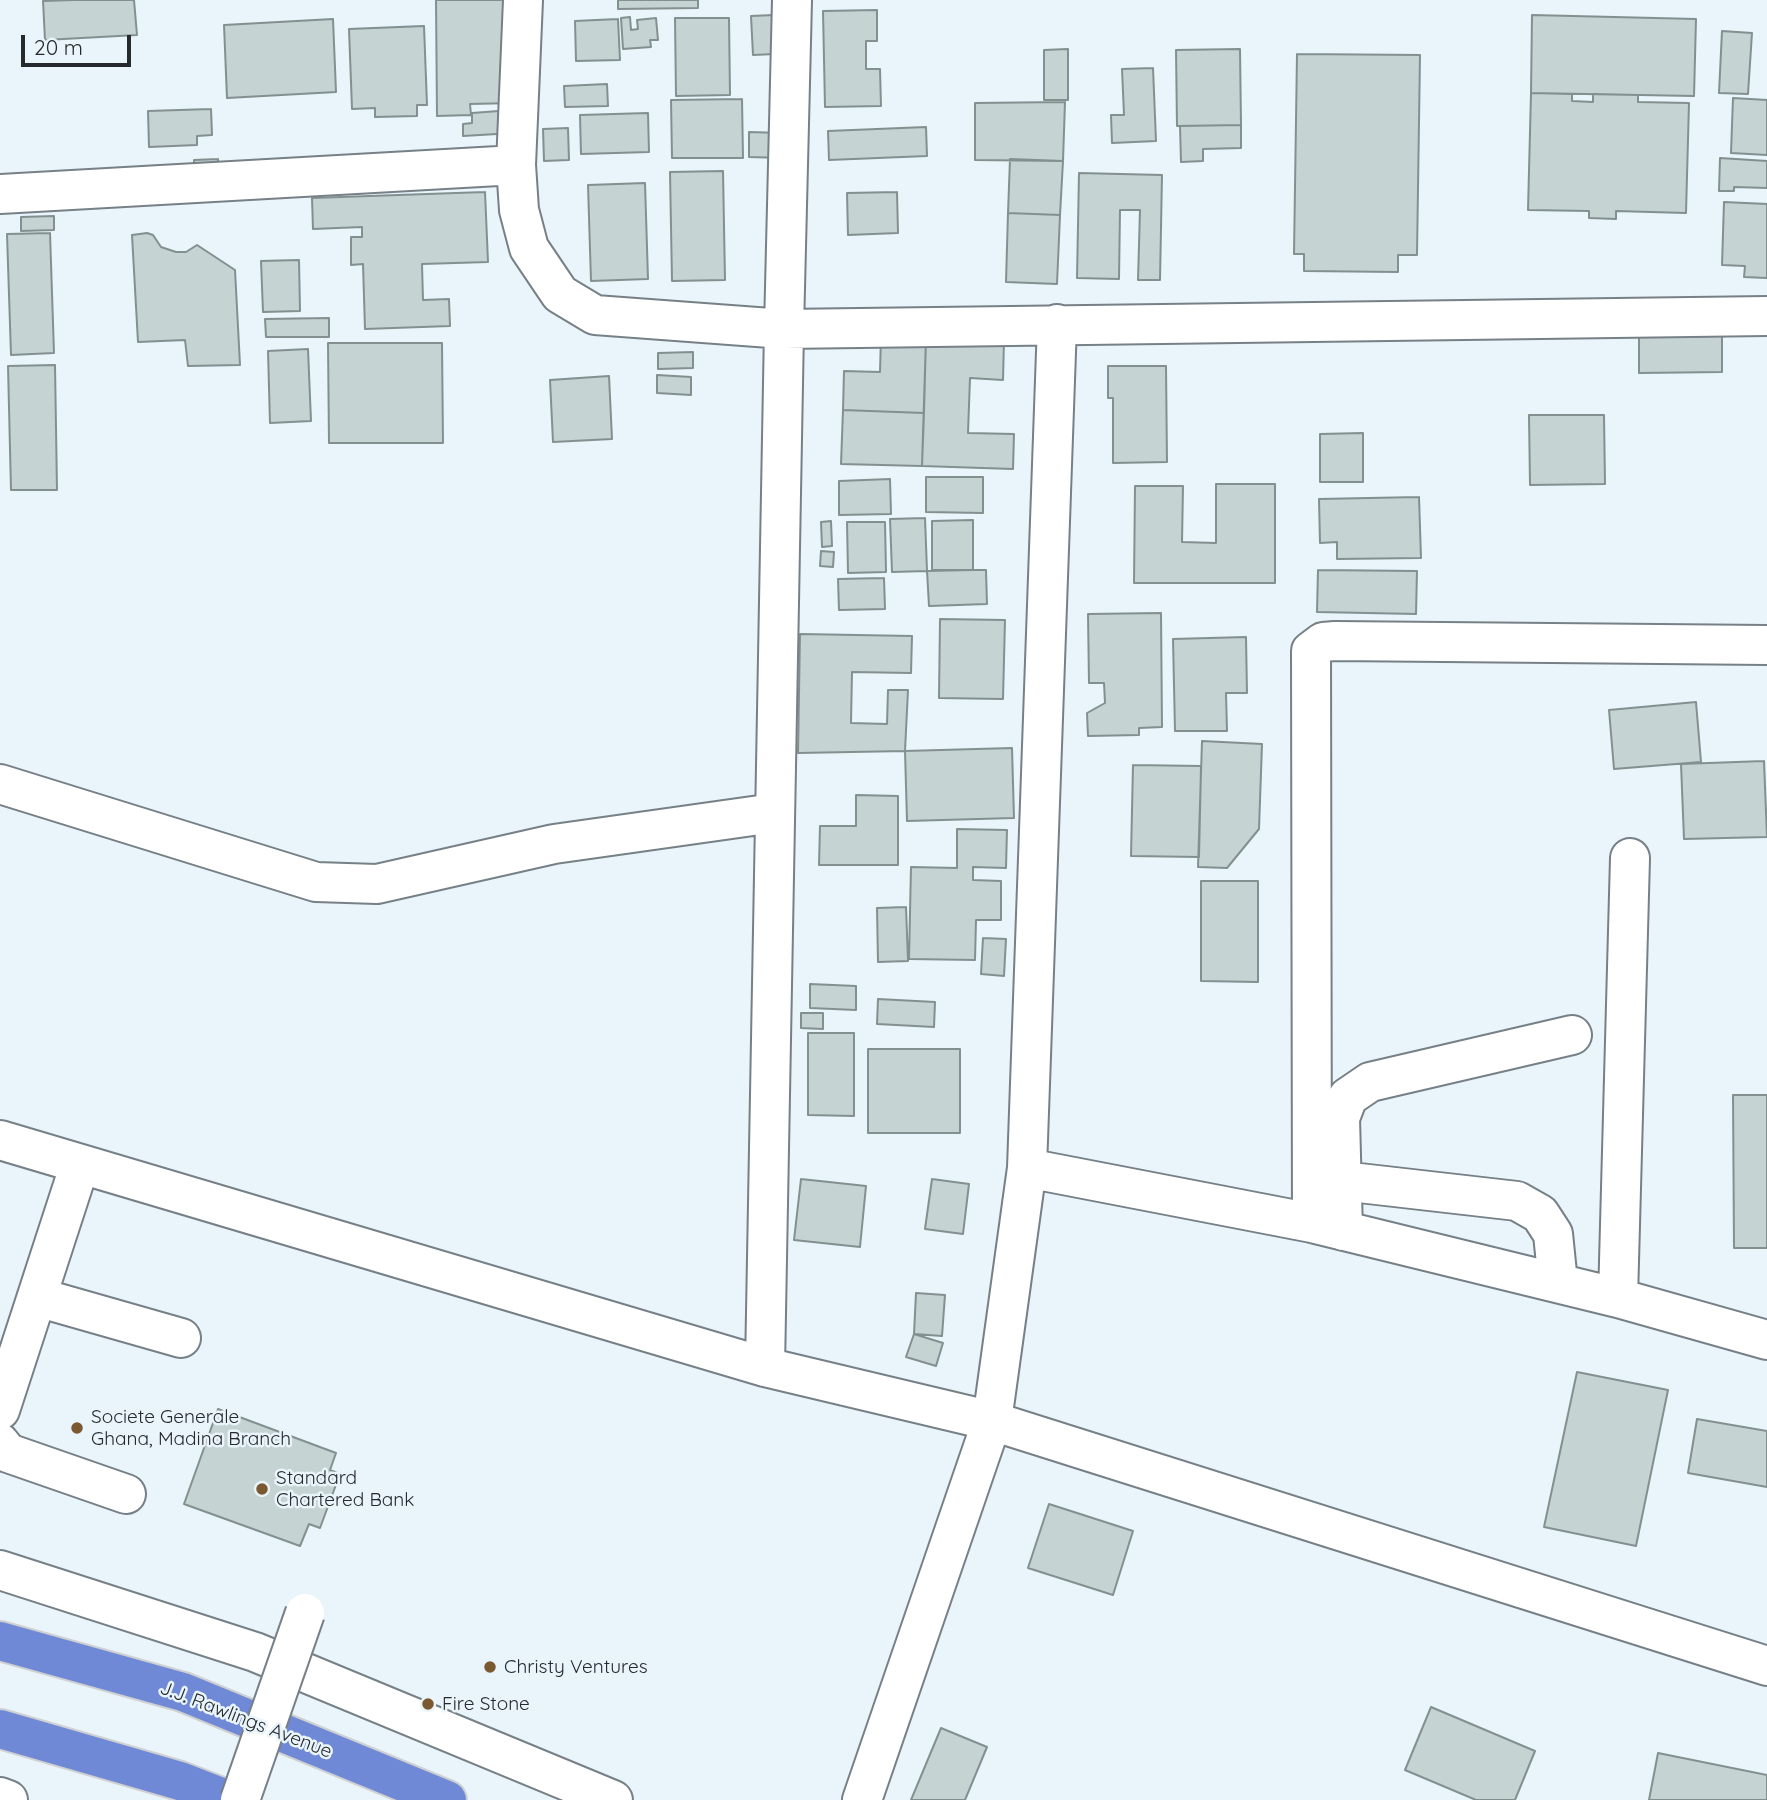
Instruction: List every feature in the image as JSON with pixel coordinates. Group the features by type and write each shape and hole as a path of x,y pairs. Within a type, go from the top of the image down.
{"highway":[{"name":"J.J. Rawlings Avenue","path":"0,1641 183,1692 447,1800"},
{"path":"0,1728 180,1781 229,1800"}],"street":[{"path":"523,0 516,165 519,210 528,248 560,294 594,315 784,329 1767,316"},
{"path":"765,1367 792,0"},
{"path":"0,194 516,165"},
{"path":"862,1800 992,1421 1027,1168 1057,324"},
{"path":"1328,1227 1311,651 1323,642 1335,641 1767,645"},
{"path":"0,784 316,882 377,884 554,844 774,813"},
{"path":"1618,1298 1630,858"},
{"path":"1328,1227 1342,1181 1340,1118 1348,1097 1370,1082 1572,1035"},
{"path":"0,1140 765,1367 992,1421 1767,1666"},
{"path":"0,1410 80,1164"},
{"path":"1027,1168 1328,1227 1618,1298 1767,1340"},
{"path":"1342,1181 1517,1200 1540,1214 1553,1234 1558,1283"},
{"path":"37,1297 181,1338"},
{"path":"0,1443 8,1453 127,1494"},
{"path":"0,1570 255,1651 613,1800"},
{"path":"240,1800 305,1613"},
{"path":"0,1797 8,1800"}],"building":[{"path":"134,0 137,35 45,40 43,1"},
{"path":"436,0 513,0 514,103 470,104 471,115 437,116"},
{"path":"618,0 698,0 698,8 618,9"},
{"path":"877,10 877,41 866,41 866,69 880,69 881,106 825,107 823,11"},
{"path":"774,15 775,54 753,55 751,16"},
{"path":"1532,15 1696,19 1694,96 1531,93"},
{"path":"630,17 631,30 638,29 637,20 656,18 658,40 650,40 651,47 623,49 621,18"},
{"path":"675,18 729,18 730,95 676,96"},
{"path":"333,19 336,92 227,98 224,25"},
{"path":"618,19 620,60 576,61 575,21"},
{"path":"424,26 427,105 417,105 417,116 375,117 375,108 352,109 349,29"},
{"path":"1722,31 1752,33 1748,94 1719,93"},
{"path":"1068,49 1068,100 1044,100 1044,50"},
{"path":"1240,49 1241,125 1177,126 1176,50"},
{"path":"1297,54 1420,55 1417,255 1398,255 1398,272 1304,271 1304,254 1294,254"},
{"path":"1153,68 1156,141 1112,143 1111,115 1124,115 1122,69"},
{"path":"607,84 608,106 565,107 564,86"},
{"path":"1531,93 1572,94 1572,101 1593,102 1593,94 1638,95 1638,102 1689,103 1686,213 1616,211 1616,219 1589,218 1589,211 1528,210"},
{"path":"1733,98 1767,100 1767,155 1731,153"},
{"path":"742,99 743,158 672,158 671,100"},
{"path":"1065,102 1063,161 975,160 975,103"},
{"path":"211,109 212,135 197,136 197,145 149,147 148,111"},
{"path":"512,110 514,133 463,136 463,124 472,123 472,113"},
{"path":"648,113 649,152 581,154 580,115"},
{"path":"1241,125 1241,148 1203,149 1203,161 1181,162 1180,126"},
{"path":"926,127 927,156 829,160 828,131"},
{"path":"568,128 569,160 544,161 543,129"},
{"path":"749,132 783,133 783,158 749,157"},
{"path":"1720,158 1767,161 1767,188 1734,187 1734,191 1719,191"},
{"path":"218,159 219,171 194,172 194,160"},
{"path":"1010,159 1063,161 1060,215 1008,213"},
{"path":"723,171 725,280 672,281 670,172"},
{"path":"1079,173 1162,175 1160,280 1138,280 1140,210 1120,210 1119,279 1077,278"},
{"path":"645,183 648,279 591,281 588,185"},
{"path":"485,192 488,262 422,264 423,300 449,299 450,326 365,329 363,264 351,265 351,237 362,237 362,227 313,229 312,198"},
{"path":"897,192 898,233 848,235 847,193"},
{"path":"1724,202 1767,204 1767,278 1744,277 1745,266 1722,265"},
{"path":"1008,213 1060,215 1057,284 1006,282"},
{"path":"54,216 54,230 21,231 21,217"},
{"path":"50,233 54,353 11,355 7,234"},
{"path":"132,235 153,235 161,247 176,252 186,252 197,245 235,270 240,365 188,366 185,340 138,342"},
{"path":"299,260 300,311 263,312 261,261"},
{"path":"329,318 329,337 266,337 265,319"},
{"path":"1722,335 1722,372 1639,373 1639,336"},
{"path":"881,336 926,337 924,413 843,410 844,371 880,372"},
{"path":"926,337 1004,340 1003,380 970,378 968,433 1014,434 1013,469 922,466"},
{"path":"328,343 442,343 443,443 329,443"},
{"path":"308,349 311,421 270,423 268,351"},
{"path":"693,352 693,368 658,369 658,353"},
{"path":"55,365 57,490 11,490 8,366"},
{"path":"1108,366 1166,366 1167,462 1113,463 1113,398 1108,398"},
{"path":"657,375 691,377 691,395 657,393"},
{"path":"609,376 612,439 553,442 550,380"},
{"path":"843,410 924,413 922,466 841,464"},
{"path":"1529,415 1604,415 1605,484 1530,485"},
{"path":"1363,433 1363,482 1320,482 1320,434"},
{"path":"926,477 983,477 983,513 926,512"},
{"path":"890,479 891,514 839,515 839,481"},
{"path":"1216,484 1275,484 1275,583 1134,583 1135,486 1183,486 1182,542 1216,543"},
{"path":"1419,497 1421,558 1337,559 1337,542 1320,543 1319,499"},
{"path":"925,518 927,571 892,572 890,519"},
{"path":"973,520 973,570 932,570 932,521"},
{"path":"831,521 832,546 822,547 821,522"},
{"path":"847,522 885,522 886,572 848,573"},
{"path":"821,551 834,552 833,567 820,566"},
{"path":"986,570 987,604 929,606 927,571"},
{"path":"1318,570 1417,571 1416,614 1317,612"},
{"path":"884,578 885,609 839,610 838,579"},
{"path":"1161,613 1162,727 1139,728 1139,735 1088,736 1087,713 1105,703 1104,683 1089,683 1088,614"},
{"path":"940,619 1005,620 1003,699 939,698"},
{"path":"800,634 912,636 911,673 852,672 851,723 887,724 888,690 908,690 905,751 798,753"},
{"path":"1246,637 1247,693 1226,693 1227,731 1175,731 1173,639"},
{"path":"1696,702 1701,762 1614,769 1609,710"},
{"path":"1202,741 1262,744 1259,829 1227,868 1198,867"},
{"path":"1012,748 1014,818 907,821 905,751"},
{"path":"1764,761 1767,837 1684,839 1681,764"},
{"path":"1133,765 1201,766 1199,857 1131,856"},
{"path":"856,795 898,796 898,865 819,865 820,826 856,826"},
{"path":"957,829 1007,830 1006,868 973,867 973,880 1001,881 1001,920 976,920 975,960 909,959 911,867 957,868"},
{"path":"1201,881 1258,881 1258,982 1201,981"},
{"path":"906,907 908,961 878,962 877,908"},
{"path":"983,938 1006,939 1004,976 981,974"},
{"path":"810,984 856,986 856,1010 810,1008"},
{"path":"878,999 935,1002 934,1027 877,1024"},
{"path":"801,1013 823,1013 823,1029 801,1028"},
{"path":"808,1033 854,1033 854,1116 808,1115"},
{"path":"868,1049 960,1049 960,1133 868,1133"},
{"path":"1733,1095 1767,1095 1767,1248 1734,1248"},
{"path":"801,1179 866,1186 860,1247 794,1240"},
{"path":"932,1179 969,1184 963,1234 925,1229"},
{"path":"916,1293 945,1295 942,1336 914,1334"},
{"path":"914,1334 943,1343 936,1366 906,1357"},
{"path":"1577,1372 1668,1390 1636,1546 1544,1527"},
{"name":"Standard Chartered Bank","path":"218,1409 336,1453 330,1470 340,1474 320,1528 309,1524 300,1546 184,1504"},
{"path":"1697,1419 1767,1431 1767,1487 1688,1473"},
{"path":"1049,1504 1133,1531 1113,1595 1028,1568"},
{"path":"1431,1707 1535,1751 1515,1800 1476,1800 1405,1770"},
{"path":"941,1728 987,1747 965,1800 911,1800"},
{"path":"1658,1753 1767,1775 1767,1800 1649,1800"}],"place":[{"name":"Societe Generale Ghana, Madina Branch","path":"77,1428"},
{"name":"Standard Chartered Bank","path":"262,1489"},
{"name":"Christy Ventures","path":"490,1667"},
{"name":"Fire Stone","path":"428,1704"}]}
